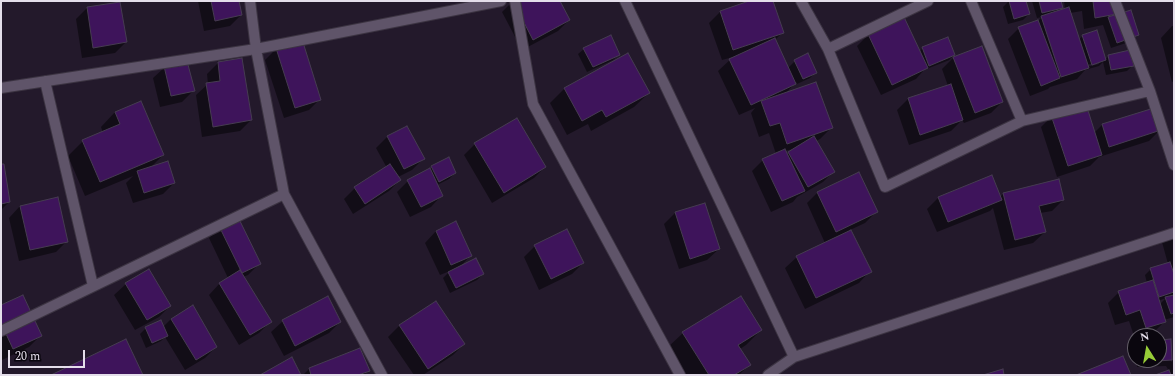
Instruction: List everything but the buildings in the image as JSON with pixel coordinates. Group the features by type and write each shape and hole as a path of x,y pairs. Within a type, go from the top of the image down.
{"street":[{"path":"250,1 256,48 284,194 382,375"},
{"path":"1,88 256,48 500,1"},
{"path":"515,1 533,104 680,375"},
{"path":"625,1 794,358"},
{"path":"801,1 828,49 885,187 1022,121 1150,91"},
{"path":"828,49 928,1"},
{"path":"971,1 1022,121"},
{"path":"1116,1 1150,91 1174,165"},
{"path":"45,81 93,286"},
{"path":"1,331 284,194"},
{"path":"768,375 794,358 1174,233"}]}
